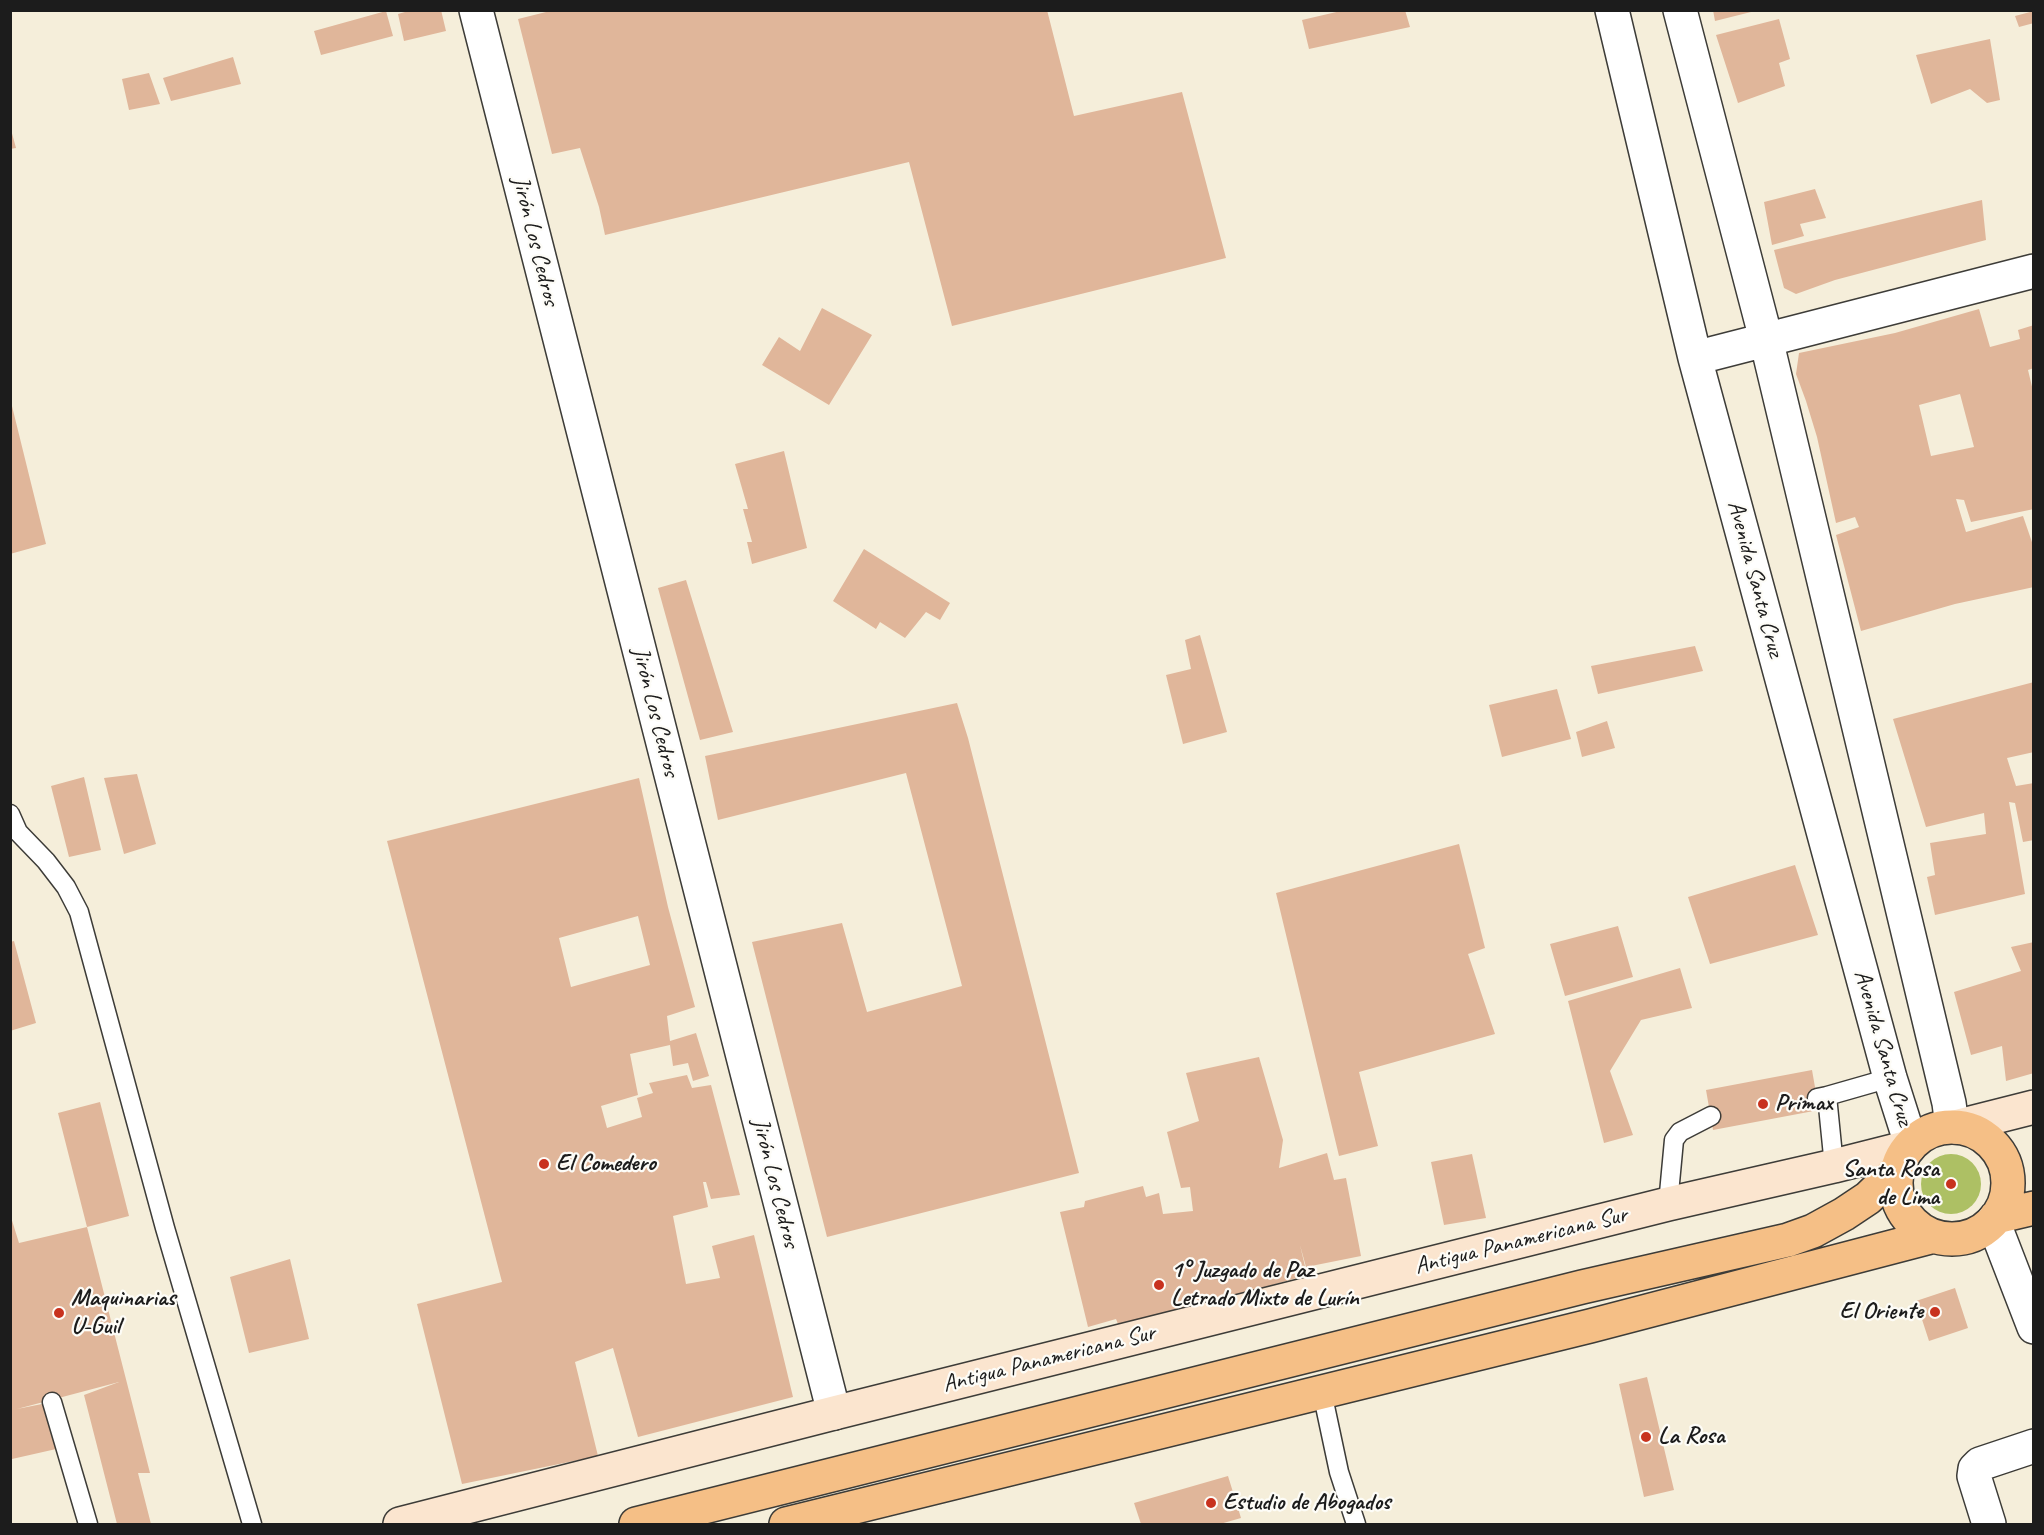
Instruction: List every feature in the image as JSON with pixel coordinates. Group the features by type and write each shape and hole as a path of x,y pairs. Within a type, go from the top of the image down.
{"main road":[{"path":"636,1524 1582,1287 1788,1240 1813,1231 1844,1214 1868,1197 1920,1136 1930,1131 1954,1126 1969,1129 1994,1145 2001,1157 2020,1167 2003,1207 1994,1219 1980,1231 1965,1237 1949,1239 1934,1236 1919,1228 1907,1217 1899,1203 1896,1187 1906,1154"},
{"path":"1994,1219 2034,1208"},
{"path":"786,1524 864,1515 1322,1392 1590,1326 1934,1236"}],"street":[{"name":"Jirón Los Cedros","path":"476,10 834,1413"},
{"name":"Avenida Santa Cruz","path":"1612,10 1695,358 1890,1078 1906,1154"},
{"name":"Avenida Santa Cruz","path":"1680,10 1766,339 1954,1126"},
{"path":"1695,358 2034,271"},
{"path":"1954,1126 2034,1107"},
{"name":"Antigua Panamericana Sur","path":"400,1524 1668,1204 1834,1167 1906,1154"},
{"path":"1994,1219 2034,1327"},
{"path":"1989,1524 1974,1476 1975,1468 1980,1464 2034,1446"}],"lane":[{"path":"10,814 18,832 46,861 66,887 80,912 165,1228 252,1524"},
{"path":"1834,1167 1822,1097 1890,1078"},
{"path":"1668,1204 1674,1140 1680,1132 1711,1116"},
{"path":"1322,1392 1339,1472 1356,1524"},
{"path":"52,1402 88,1524"}],"green space":[{"path":"1951,1154 1968,1159 1976,1167 1981,1184 1976,1201 1968,1209 1951,1214 1934,1209 1926,1201 1921,1184 1926,1167 1934,1159"}],"building":[{"path":"412,10 441,10 446,31 404,41 398,14"},
{"path":"554,10 1047,10 1074,116 1182,92 1226,258 952,326 909,162 605,235 599,207 580,148 552,154 518,19"},
{"path":"1345,10 1405,10 1410,27 1309,49 1302,20"},
{"path":"1713,10 1755,10 1755,11 1715,21"},
{"path":"386,11 393,36 321,55 314,31"},
{"path":"2034,11 2034,23 2019,27 2015,16"},
{"path":"1779,19 1790,59 1779,63 1785,86 1738,103 1716,35"},
{"path":"1990,39 2000,100 1987,103 1970,89 1931,104 1916,55"},
{"path":"233,57 241,84 171,101 163,78"},
{"path":"149,73 160,104 129,110 122,79"},
{"path":"10,126 16,148 10,149"},
{"path":"1815,189 1826,218 1800,224 1804,236 1772,245 1764,202"},
{"path":"1982,200 1986,240 1835,280 1796,294 1784,288 1774,250"},
{"path":"822,308 872,335 829,405 762,365 779,337 800,351"},
{"path":"1979,309 1990,347 2020,339 2018,330 2034,325 2034,368 2028,370 2034,395 2034,509 1971,522 1964,500 1956,499 1966,532 2023,516 2034,548 2034,587 1955,604 1861,631 1836,535 1859,527 1855,517 1836,523 1817,437 1796,374 1799,353 1895,333","holes":["1960,394 1974,447 1931,456 1919,405"]},
{"path":"10,398 46,544 10,554"},
{"path":"784,451 807,548 752,564 747,542 752,542 743,509 748,509 735,464"},
{"path":"864,549 950,603 940,620 926,612 905,638 880,622 876,629 833,601"},
{"path":"686,580 733,732 700,740 658,588"},
{"path":"1200,635 1227,732 1183,744 1166,675 1191,669 1185,640"},
{"path":"1695,646 1703,671 1598,694 1591,666"},
{"path":"2034,682 2034,752 2007,758 2016,786 2034,783 2034,840 2023,842 2015,803 2009,802 2025,894 1935,915 1927,877 1935,875 1930,843 1986,834 1984,813 1926,827 1893,719"},
{"path":"1557,689 1571,739 1502,757 1489,705"},
{"path":"957,703 968,738 1079,1173 827,1237 752,942 842,923 867,1012 962,986 906,773 718,820 705,756"},
{"path":"1607,721 1615,748 1582,757 1576,732"},
{"path":"137,774 156,844 124,854 104,778"},
{"path":"84,777 101,850 69,857 51,786"},
{"path":"639,778 668,907 695,1007 667,1016 670,1041 696,1033 709,1076 693,1081 688,1063 673,1066 670,1045 630,1054 638,1095 601,1106 607,1128 642,1117 637,1098 653,1093 649,1083 687,1075 692,1088 711,1085 740,1195 711,1199 706,1182 703,1182 708,1207 673,1216 686,1284 720,1278 712,1246 754,1235 793,1397 638,1437 613,1348 575,1362 598,1456 462,1484 417,1304 502,1282 387,841","holes":["638,916 650,965 571,987 559,938"]},
{"path":"1459,844 1485,948 1468,954 1495,1034 1359,1072 1378,1146 1339,1156 1276,893"},
{"path":"1795,865 1818,935 1710,964 1688,897"},
{"path":"1618,926 1633,977 1565,996 1550,944"},
{"path":"14,941 36,1023 10,1031 10,942"},
{"path":"2034,942 2034,1073 2006,1081 2002,1046 1971,1055 1954,992 2021,971 2011,947"},
{"path":"1680,968 1692,1008 1641,1020 1610,1071 1633,1135 1604,1143 1568,1001"},
{"path":"1259,1057 1283,1140 1279,1168 1327,1153 1334,1180 1346,1178 1361,1256 1306,1267 1300,1245 1307,1275 1120,1329 1116,1319 1088,1327 1060,1212 1084,1207 1085,1201 1143,1186 1146,1197 1159,1193 1163,1214 1193,1211 1190,1187 1181,1188 1167,1132 1199,1121 1186,1073"},
{"name":"Primax","path":"1812,1070 1819,1110 1713,1130 1706,1090"},
{"path":"100,1102 129,1216 87,1227 58,1113"},
{"path":"1472,1154 1486,1218 1444,1225 1431,1162"},
{"name":"Maquinarias U-Guil","path":"10,1214 19,1243 87,1227 150,1473 138,1473 151,1524 117,1524 84,1395 119,1382 17,1409 52,1402 65,1447 12,1459 10,1451"},
{"path":"290,1259 309,1339 249,1353 230,1277"},
{"path":"1955,1288 1968,1328 1929,1341 1916,1301"},
{"name":"La Rosa","path":"1647,1377 1674,1490 1644,1497 1619,1384"},
{"path":"1228,1476 1241,1518 1220,1524 1141,1524 1134,1503"}],"place":[{"name":"Primax","path":"1763,1104"},
{"name":"El Comedero","path":"544,1164"},
{"name":"Santa Rosa de Lima","path":"1951,1184"},
{"name":"1° Juzgado de Paz Letrado Mixto de Lurín","path":"1159,1285"},
{"name":"El Oriente","path":"1935,1312"},
{"name":"Maquinarias U-Guil","path":"59,1313"},
{"name":"La Rosa","path":"1646,1437"},
{"name":"Estudio de Abogados","path":"1211,1503"}]}
